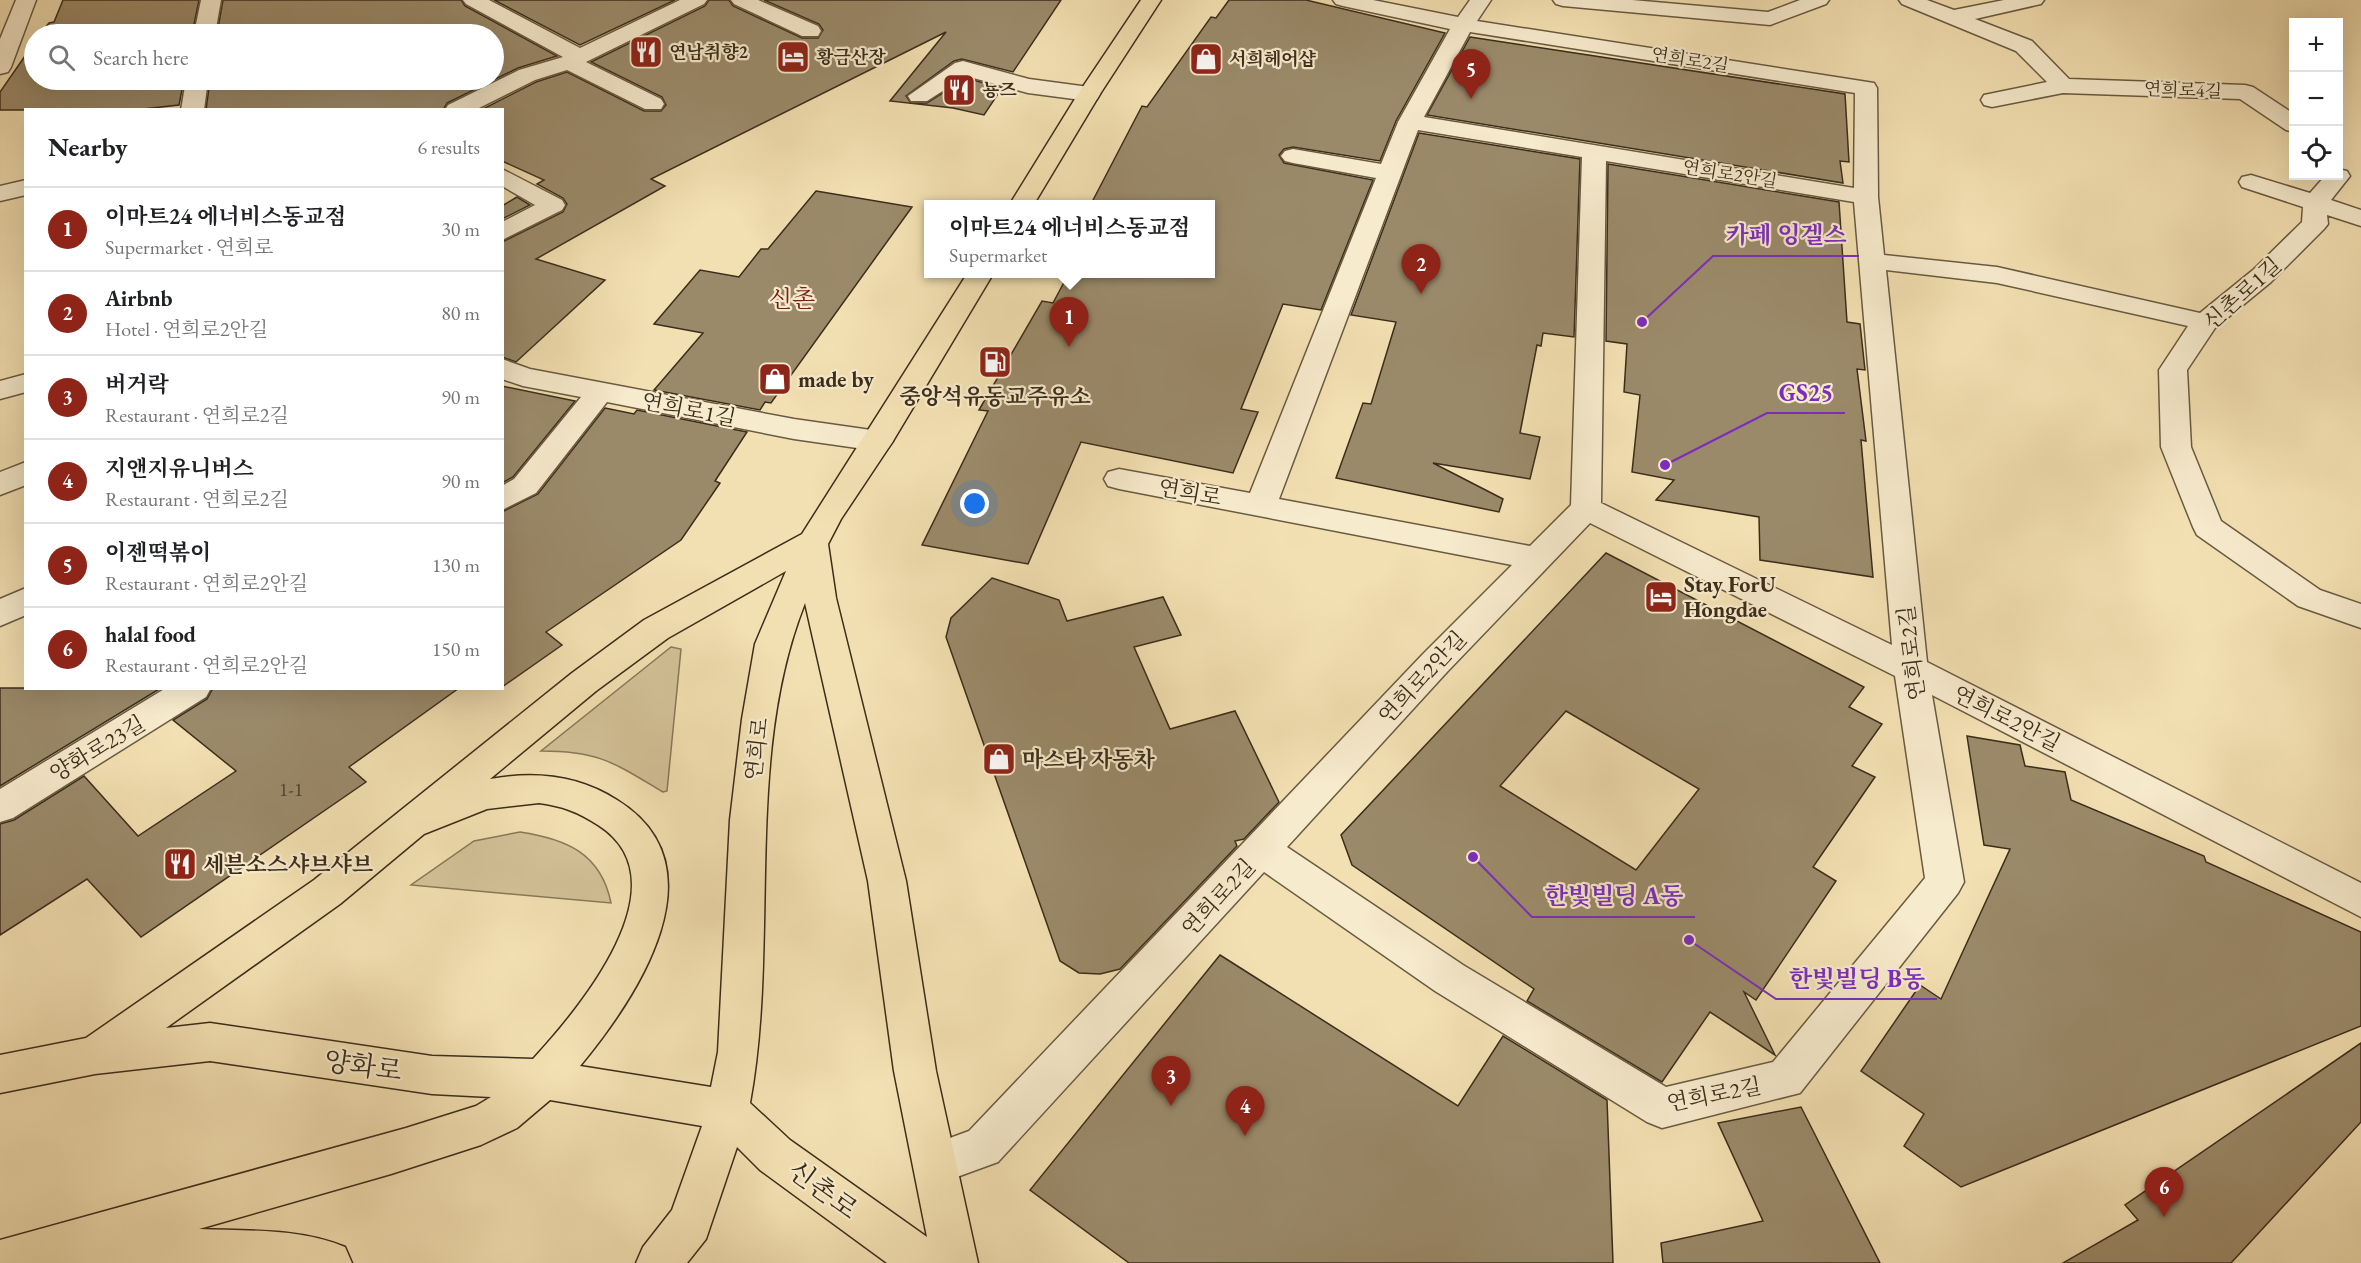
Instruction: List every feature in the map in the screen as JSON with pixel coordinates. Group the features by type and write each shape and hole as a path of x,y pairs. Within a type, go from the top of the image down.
{"main road":[{"path":"1024,200 1089,94 1151,0"},
{"name":"연희로","path":"659,1263 690,1223 728,1110 739,1052 748,820 759,719 772,644 814,541 827,516 878,441 977,278"},
{"path":"96,1055 327,892 575,690 656,629 814,541 820,598 888,881 915,1071 955,1263"},
{"path":"20,1257 396,1153 491,1121 543,1079 617,984 636,945 648,897 648,863 639,842 625,825 585,797 537,788 515,788 455,802 410,824"},
{"name":"양화로","path":"0,1074 96,1055 210,1042 432,1075 543,1079 728,1110"},
{"name":"신촌로","path":"728,1110 775,1155 925,1263"},
{"path":"20,1257 182,1251 280,1255 329,1263"}],"street":[{"path":"0,67 26,0"},
{"path":"207,24 211,0"},
{"path":"473,0 653,105"},
{"path":"504,86 527,75 574,59 697,0"},
{"path":"741,0 810,31"},
{"name":"연희로2길","path":"934,1164 983,1147 1262,850 1449,978 1662,1108 1785,1079 1945,882 1911,669 1866,198 1866,88 1463,25 1343,0"},
{"path":"1481,0 1463,25 1410,122 1261,505 1536,558"},
{"path":"1563,0 1770,19 1819,0"},
{"path":"1909,0 2024,46 2063,86"},
{"path":"1953,17 2034,0"},
{"path":"919,96 963,68 1028,86 1089,94"},
{"name":"연희로4길","path":"1992,100 2063,86 2244,92 2289,122"},
{"path":"192,108 195,90"},
{"path":"460,108 497,90"},
{"name":"연희로2안길","path":"1410,122 1866,198"},
{"path":"1586,508 1594,154"},
{"path":"1293,156 1389,173"},
{"name":"신촌로1길","path":"2344,166 2315,203 2315,224 2262,276 2205,322 2173,370 2176,447 2208,527 2309,598 2361,616"},
{"path":"504,177 553,205 504,232"},
{"path":"2251,182 2361,218"},
{"path":"0,194 24,188"},
{"path":"1872,261 1997,275 2205,322"},
{"name":"연희로1길","path":"504,369 523,377 600,392 794,429 878,441"},
{"path":"0,390 24,384"},
{"path":"504,499 525,486 600,392"},
{"path":"0,485 24,473"},
{"name":"연희로","path":"1119,479 1261,505"},
{"name":"연희로2안길","path":"1262,850 1435,663 1586,508 1911,669 2361,901"},
{"path":"0,614 24,601"},
{"name":"양화로23길","path":"0,807 191,690"}],"shaded area":[{"path":"671,647 681,649 667,791 663,792 618,766 593,756 541,751"},
{"path":"520,832 552,839 579,851 599,872 611,903 411,885 474,841"}],"building":[{"path":"63,0 199,0 194,24 48,24 54,22"},
{"path":"223,0 461,0 465,6 498,24 219,24"},
{"path":"494,0 675,0 580,45"},
{"path":"709,0 729,0 733,6 802,38 818,38 823,30 819,24 764,0 1061,0 1013,72 962,59 954,61 906,96 911,103 927,103 966,78 1002,88 984,115 953,108 890,101 946,32 651,179 665,186 536,259 605,280 516,362 504,358 504,241 563,212 567,204 563,198 537,184 544,180 504,162 504,108 485,108 536,82 567,72 644,111 661,111 666,105 662,97 591,62 705,6"},
{"path":"1229,0 1306,0 1445,33 1396,121 1380,161 1293,147 1284,149 1279,155 1284,163 1373,180 1321,310 1283,304 1241,409 1258,412 1233,473 1081,442 1028,564 922,545 988,411 979,410 1042,301 1053,303 1066,278 1215,278 1215,200 1093,200 1142,106 1147,107 1211,17 1216,18"},
{"path":"504,27 557,56 518,68 504,75"},
{"path":"1470,37 1845,94 1849,162 1840,161 1843,183 1427,115"},
{"path":"24,57 24,90 182,90 179,105 152,108 24,108 24,110 0,110 0,92"},
{"path":"209,90 474,90 447,103 444,108 206,108"},
{"path":"1419,133 1580,159 1574,337 1543,333 1541,346 1537,345 1520,433 1540,437 1530,479 1433,463 1503,499 1499,512 1336,478 1363,403 1371,404 1396,322 1351,315"},
{"path":"1608,164 1839,202 1847,322 1860,324 1865,370 1857,369 1866,441 1861,440 1873,577 1760,560 1759,517 1656,500 1674,480 1632,472 1640,395 1624,392 1627,344 1606,341"},
{"path":"816,191 912,207 771,403 765,402 760,410 654,390 703,333 654,324 700,270 739,277 761,249 768,249"},
{"path":"517,197 530,205 504,218 504,205"},
{"path":"504,386 575,401 513,477 504,482"},
{"path":"605,408 634,414 637,410 747,432 715,481 720,483 681,540 546,632 562,645 504,686 504,511 538,494"},
{"path":"1606,553 1864,687 1849,707 1882,724 1852,766 1875,777 1813,867 1836,881 1756,1000 1744,992 1775,1055 1710,1012 1662,1082 1527,1001 1534,989 1352,865 1341,835","holes":["1566,711 1699,789 1636,870 1500,786"]},
{"path":"992,578 1059,600 1067,621 1163,597 1181,635 1134,647 1170,729 1235,711 1279,802 1244,839 1235,841 1237,846 1120,969 1100,974 1079,973 1060,961 946,637 951,618"},
{"path":"0,688 158,690 0,786"},
{"path":"212,690 456,690 349,767 366,782 141,937 87,879 0,935 0,824 14,820 84,776 138,836 236,771 173,720 207,699"},
{"path":"1967,736 2020,745 2025,766 2065,772 2071,800 2204,856 2206,862 2361,932 2361,1026 1961,1187 1904,1146 1924,1114 1861,1071 1920,985 1941,999 2010,849 1984,845"},
{"path":"1220,955 1458,1106 1503,1036 1607,1100 1613,1263 1129,1263 1030,1190"},
{"path":"2361,1043 2361,1122 2231,1263 2063,1263 2138,1220 2125,1205"},
{"path":"1801,1107 1880,1263 1663,1263 1661,1243 1763,1221 1718,1123"}],"place":[{"name":"연남취향2","path":"646,52"},
{"name":"황금산장","path":"793,57"},
{"name":"서희헤어샵","path":"1206,59"},
{"name":"뇽즈","path":"959,90"},
{"name":"이젠떡볶이","path":"1471,99"},
{"name":"Airbnb","path":"1421,294"},
{"name":"카페 잉겔스","path":"1642,322"},
{"name":"이마트24 에너비스동교점","path":"1069,347"},
{"name":"중앙석유동교주유소","path":"995,362"},
{"name":"made by","path":"775,379"},
{"name":"GS25","path":"1665,465"},
{"name":"Stay ForU Hongdae","path":"1661,597"},
{"name":"마스타 자동차","path":"999,759"},
{"name":"한빛빌딩 A동","path":"1473,857"},
{"name":"세븐소스샤브샤브","path":"180,864"},
{"name":"한빛빌딩 B동","path":"1689,940"},
{"name":"버거락","path":"1171,1106"},
{"name":"지앤지유니버스","path":"1245,1136"},
{"name":"halal food","path":"2164,1217"}],"district":[{"name":"신촌","path":"792,299"}]}
